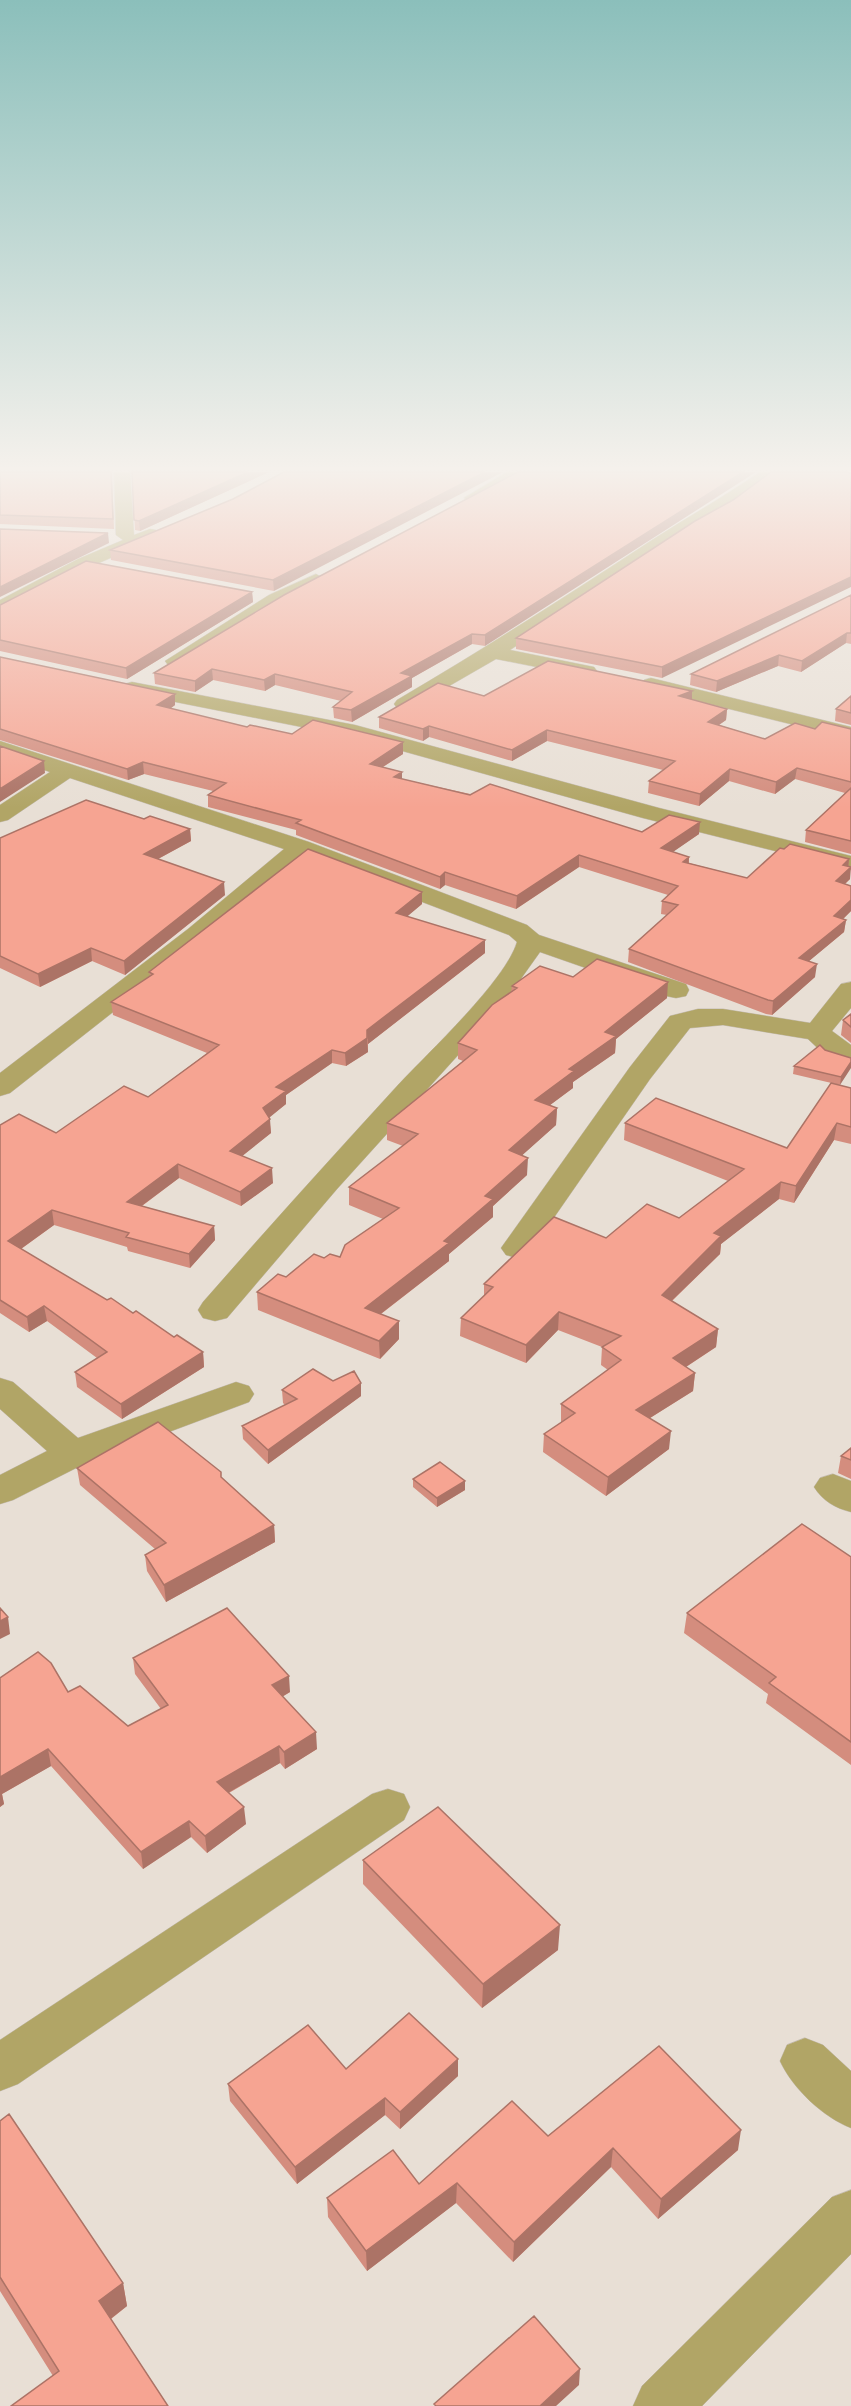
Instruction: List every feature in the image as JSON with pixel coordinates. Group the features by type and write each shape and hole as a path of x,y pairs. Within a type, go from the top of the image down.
{"street":[{"path":"0,608 44,584"},
{"path":"304,584 154,673 120,685 356,731 651,813 851,863"},
{"path":"356,731 493,652 596,584"},
{"path":"253,595 276,599"},
{"path":"493,652 608,676"},
{"path":"665,687 696,672"},
{"path":"631,680 851,733"},
{"path":"0,748 301,846 518,930 530,940 676,990"},
{"path":"0,815 67,770"},
{"path":"0,1087 197,934 301,846"},
{"path":"215,1310 326,1182 488,1005 526,955 530,940"},
{"path":"817,1032 851,990"},
{"path":"517,1248 640,1073 680,1022 698,1017 723,1017 817,1032 835,1049 851,1055"},
{"path":"0,1390 73,1454"},
{"path":"0,1491 73,1454 236,1394"},
{"path":"0,2068 388,1807"},
{"path":"806,2061 851,2104"},
{"path":"662,2406 851,2216"}],"building":[{"path":"40,584 211,584 252,592 126,668 0,640 0,605"},
{"path":"304,584 565,584 485,635 472,634 401,673 412,676 351,710 333,707 352,692 275,674 264,680 212,669 195,681 154,673"},
{"path":"598,584 836,584 662,667 516,638"},
{"path":"851,595 851,633 847,633 802,661 779,655 717,681 691,674"},
{"path":"0,657 175,694 157,705 247,727 250,725 292,734 313,720 403,742 370,764 402,772 394,777 470,795 490,784 642,832 669,815 700,822 661,848 689,857 683,862 747,878 780,848 784,849 790,844 849,859 843,865 851,867 836,881 851,886 851,900 834,916 846,920 799,958 817,964 773,1001 768,1000 629,949 678,905 662,901 678,886 579,855 517,896 445,872 440,877 296,823 301,820 208,795 226,783 143,762 127,769 0,729"},
{"path":"548,661 692,691 679,696 727,709 708,722 765,739 795,723 815,729 822,722 851,729 851,782 797,768 776,782 730,769 700,794 649,781 675,761 547,730 512,750 429,726 423,729 379,717 438,683 484,696"},
{"path":"851,696 851,713 836,709"},
{"path":"0,746 44,761 0,789"},
{"path":"851,788 851,841 806,830"},
{"path":"86,800 144,819 150,816 190,829 144,854 224,882 124,961 91,948 38,974 0,956 0,838"},
{"path":"308,849 422,892 396,913 485,940 367,1030 367,1038 345,1053 332,1050 276,1087 286,1091 263,1108 270,1119 230,1151 272,1168 240,1192 178,1164 127,1202 214,1226 189,1254 126,1237 129,1233 52,1210 8,1241 107,1300 111,1298 133,1313 136,1311 174,1337 177,1335 203,1352 121,1404 75,1372 107,1352 44,1306 27,1317 0,1300 0,1125 19,1114 56,1133 124,1086 148,1097 219,1045 111,1002 153,974 149,972"},
{"path":"597,959 668,982 605,1032 616,1036 569,1069 574,1071 535,1100 557,1108 509,1150 528,1158 485,1196 493,1199 444,1241 449,1243 365,1308 399,1321 379,1341 257,1292 278,1274 286,1277 314,1254 324,1258 330,1254 340,1257 345,1245 399,1208 349,1187 418,1134 387,1123 477,1050 458,1043 492,1005 517,988 512,986 540,966 573,977"},
{"path":"851,1014 851,1027 843,1020"},
{"path":"820,1045 825,1050 851,1058 851,1062 841,1077 794,1066"},
{"path":"831,1083 851,1088 851,1127 837,1123 796,1186 781,1182 714,1233 721,1236 662,1295 718,1329 673,1358 695,1373 636,1410 671,1431 608,1477 544,1434 575,1413 561,1404 621,1360 602,1347 621,1336 559,1312 526,1345 461,1318 493,1287 484,1284 554,1217 606,1238 647,1204 679,1218 744,1169 625,1123 656,1098 787,1148"},
{"path":"313,1369 333,1381 354,1371 361,1383 268,1450 242,1426 297,1399 282,1390"},
{"path":"158,1422 221,1472 221,1477 274,1525 164,1585 145,1555 166,1543 77,1468"},
{"path":"851,1448 851,1460 841,1456"},
{"path":"440,1462 465,1481 437,1498 413,1479"},
{"path":"802,1524 851,1557 851,1742 769,1683 776,1677 687,1613"},
{"path":"0,1608 8,1617 0,1621"},
{"path":"227,1608 289,1676 272,1685 316,1732 284,1752 279,1746 217,1782 244,1807 205,1836 189,1821 141,1852 48,1749 0,1777 0,1678 38,1652 51,1663 68,1692 80,1686 128,1726 168,1705 133,1658"},
{"path":"438,1807 560,1925 483,1984 363,1860"},
{"path":"409,2013 458,2059 400,2112 385,2098 295,2167 228,2084 308,2025 346,2069"},
{"path":"659,2046 741,2130 661,2199 613,2148 514,2242 457,2183 366,2251 327,2198 393,2150 419,2184 512,2101 548,2136"},
{"path":"9,2114 123,2283 99,2301 168,2406 11,2406 59,2371 0,2277 0,2121"},
{"path":"534,2316 580,2369 540,2406 436,2406 434,2404"}]}
